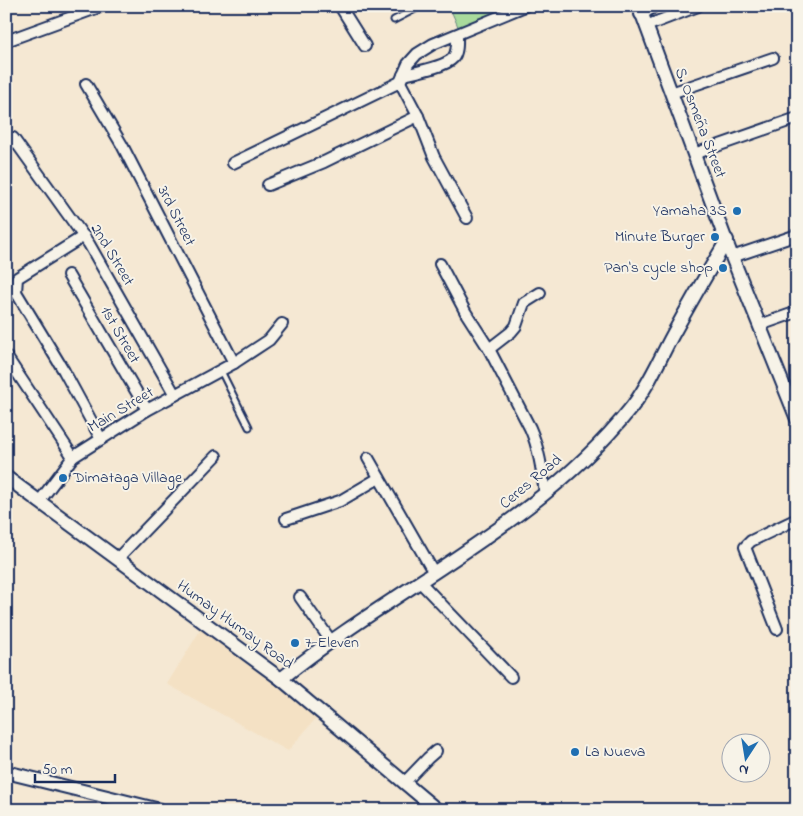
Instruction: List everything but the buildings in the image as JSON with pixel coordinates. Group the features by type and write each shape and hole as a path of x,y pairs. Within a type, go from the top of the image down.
{"street":[{"path":"6,41 102,6"},
{"path":"340,6 365,46"},
{"path":"467,218 434,157 402,78 408,64 417,54 433,44 524,6"},
{"path":"642,15 654,6"},
{"path":"642,15 698,6"},
{"name":"S. Osmeña Street","path":"642,15 732,257 797,419"},
{"path":"233,164 402,78 447,63 454,57 457,48 457,35"},
{"path":"671,94 773,58"},
{"name":"3rd Street","path":"86,84 122,145 234,363"},
{"path":"268,185 324,162 418,116"},
{"path":"694,154 797,118"},
{"name":"2nd Street","path":"12,138 84,236 100,261 175,395"},
{"path":"732,257 797,235"},
{"path":"84,236 17,278 16,292 64,371 101,439"},
{"name":"Ceres Road","path":"281,679 331,641 502,527 592,450 632,407 727,240"},
{"path":"440,264 466,313 489,349 534,438 545,492"},
{"name":"1st Street","path":"68,275 147,410"},
{"path":"489,349 516,326 524,303 540,293"},
{"path":"760,325 797,312"},
{"name":"Main Street","path":"39,502 73,458 147,410 234,363 269,340 282,324"},
{"path":"6,356 73,458"},
{"path":"117,559 216,456"},
{"path":"368,458 434,573"},
{"name":"Humay Humay Road","path":"6,477 281,679 436,810"},
{"path":"286,519 340,501 380,478"},
{"path":"776,629 745,546 751,541 797,519"},
{"path":"420,582 511,677"},
{"path":"300,597 331,641"},
{"path":"404,783 436,751"},
{"path":"6,772 160,810"}],"lane":[{"path":"394,20 408,9 421,6"},
{"path":"221,371 249,427"}],"shaded area":[{"path":"201,629 282,686 318,716 288,751 167,684"}],"green space":[{"path":"449,6 514,6 460,31"}],"place":[{"name":"Yamaha 3S","path":"737,211"},
{"name":"Minute Burger","path":"715,237"},
{"name":"Pan's cycle shop","path":"723,268"},
{"name":"Dimataga Village","path":"63,478"},
{"name":"7-Eleven","path":"295,643"},
{"name":"La Nueva","path":"575,752"}]}
